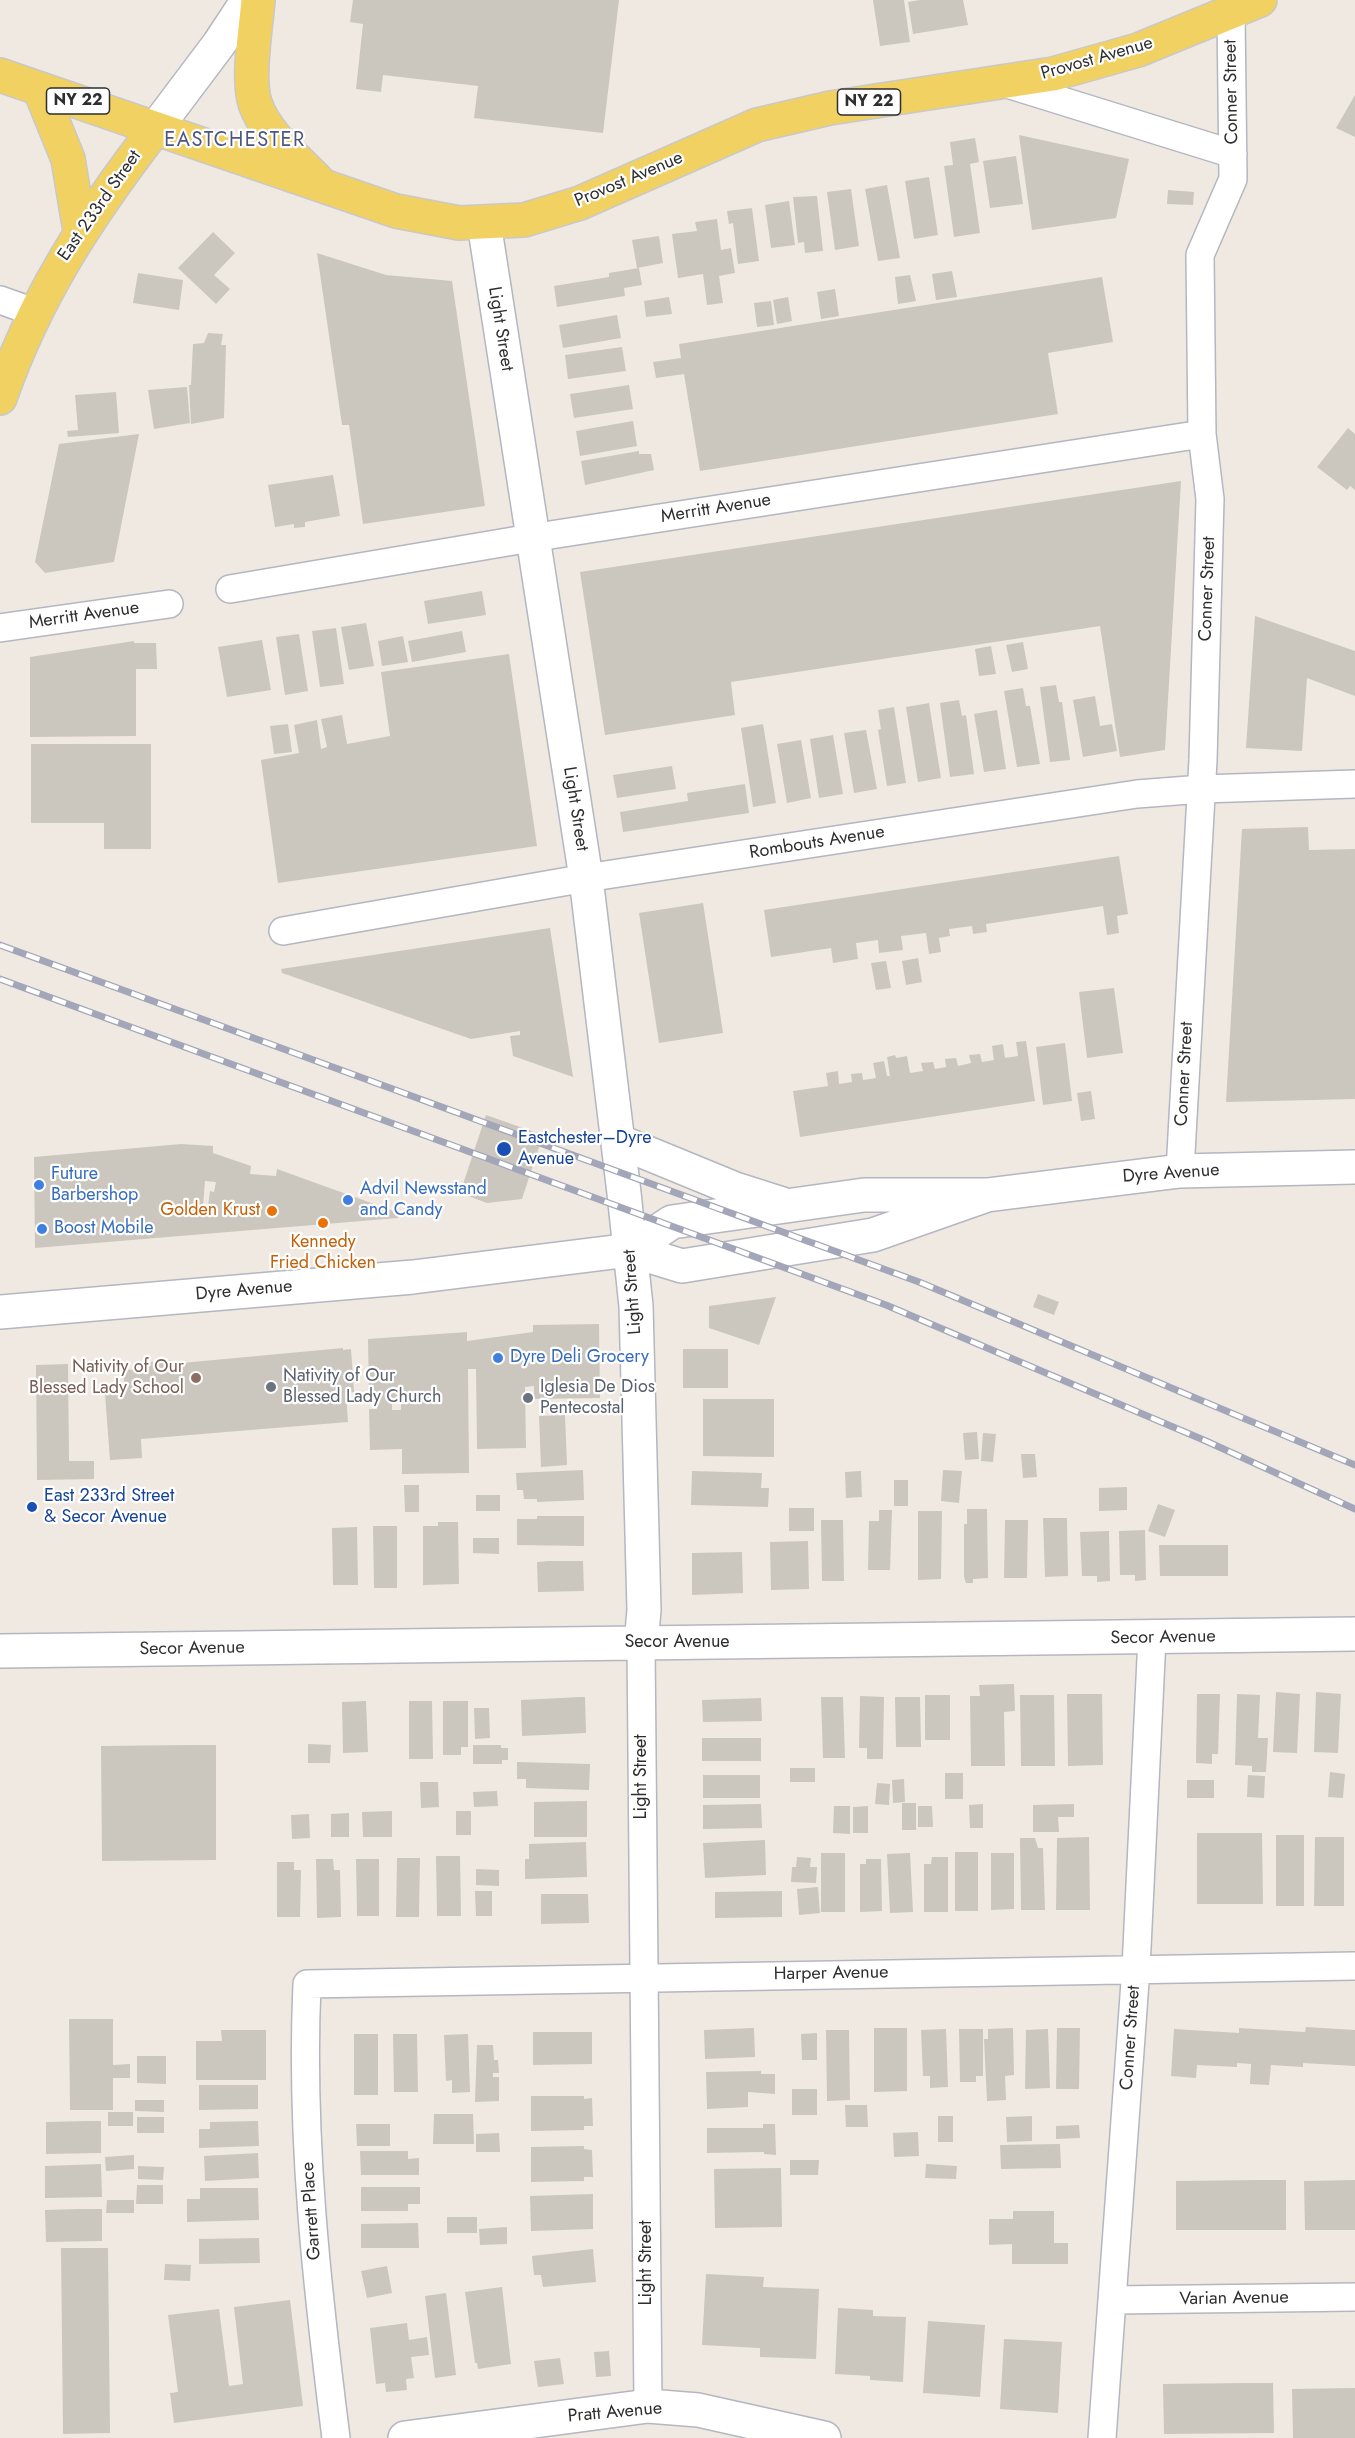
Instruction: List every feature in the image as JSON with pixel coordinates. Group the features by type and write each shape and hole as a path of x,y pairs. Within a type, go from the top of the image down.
{"main road":[{"path":"258,0 253,79 255,103 271,131 325,187"},
{"name":"Provost Avenue","path":"0,75 325,187 419,216 459,223 484,223 524,220 580,203 757,125 830,108 1053,74 1138,50 1246,7"},
{"path":"40,90 68,159 80,231"},
{"name":"East 233rd Street","path":"0,398 34,312 80,231 154,129"}],"street":[{"name":"East 233rd Street","path":"154,129 219,44 248,0"},
{"name":"Conner Street","path":"1180,1171 1202,789 1210,499 1202,434 1200,255 1233,179 1233,154 1246,7"},
{"path":"999,82 1233,154"},
{"name":"Light Street","path":"484,223 531,538 586,878 636,1306 644,1610 641,1644 648,2406"},
{"path":"0,300 34,312"},
{"name":"Merritt Avenue","path":"230,589 531,538 1202,434"},
{"name":"Merritt Avenue","path":"0,628 169,604"},
{"name":"Rombouts Avenue","path":"282,931 586,878 1137,794 1202,789 1355,784"},
{"path":"618,1141 735,1189 789,1206"},
{"name":"Dyre Avenue","path":"630,1250 672,1222 864,1195 987,1195 1180,1171 1355,1167"},
{"name":"Dyre Avenue","path":"0,1312 413,1277 630,1250 682,1266 873,1235 987,1195"},
{"name":"Secor Avenue","path":"0,1651 607,1641 641,1644 1355,1634"},
{"name":"Conner Street","path":"1102,2438 1136,1968 1152,1638"},
{"name":"Harper Avenue","path":"307,1984 1355,1966"},
{"name":"Garrett Place","path":"307,1984 305,2019 309,2162 315,2252 336,2438"},
{"name":"Varian Avenue","path":"1113,2300 1355,2297"},
{"name":"Pratt Avenue","path":"405,2438 648,2406 698,2410 824,2438"}],"building":[{"path":"353,0 619,0 603,133 474,118 478,86 383,75 381,92 356,89 363,24 350,22"},
{"path":"873,0 904,0 910,42 880,46"},
{"path":"963,0 968,25 913,34 908,2"},
{"path":"1355,95 1355,137 1336,128"},
{"path":"1019,135 1129,159 1116,218 1032,230"},
{"path":"975,138 979,162 970,164 980,233 954,237 944,166 953,165 950,142"},
{"path":"1016,156 1023,204 990,208 983,161"},
{"path":"929,177 938,235 914,239 905,181"},
{"path":"887,185 900,258 878,261 865,189"},
{"path":"851,189 859,246 835,250 827,192"},
{"path":"1168,190 1194,192 1193,205 1167,204"},
{"path":"817,196 823,251 805,253 804,242 798,243 793,197"},
{"path":"789,201 795,245 771,248 765,205"},
{"path":"752,208 759,261 738,264 733,223 729,224 727,211"},
{"path":"717,219 721,250 731,248 735,273 719,276 723,303 707,305 703,274 678,278 672,234 697,231 695,222"},
{"path":"213,232 235,253 214,275 230,289 216,304 178,268"},
{"path":"659,236 663,263 637,268 632,240"},
{"path":"317,253 386,275 452,281 485,506 363,524 349,425 342,425"},
{"path":"639,268 642,285 624,288 625,296 557,307 554,286 609,277 609,273"},
{"path":"952,271 957,297 936,300 932,274"},
{"path":"138,273 183,280 179,310 133,303"},
{"path":"910,275 916,301 898,304 895,277"},
{"path":"1102,277 1113,342 1048,353 1058,414 700,471 684,374 656,378 653,362 681,358 679,344"},
{"path":"835,289 839,316 821,319 817,292"},
{"path":"669,297 672,314 646,317 644,301"},
{"path":"788,297 792,321 777,324 773,300"},
{"path":"771,301 774,325 757,327 754,303"},
{"path":"617,315 621,338 563,348 559,325"},
{"path":"208,333 223,334 221,345 226,345 224,418 191,424 189,385 191,385 193,344 204,343"},
{"path":"622,347 626,371 568,379 565,355"},
{"path":"629,385 633,409 574,418 570,394"},
{"path":"187,387 190,423 154,429 148,390"},
{"path":"116,392 119,433 68,437 67,431 78,430 75,395"},
{"path":"633,421 637,446 580,456 576,431"},
{"path":"1348,428 1355,434 1355,490 1350,486 1347,490 1317,467"},
{"path":"139,434 114,562 45,573 35,562 59,444"},
{"path":"639,451 639,454 651,454 654,470 585,485 581,461"},
{"path":"333,475 340,516 305,522 305,527 294,528 294,524 275,527 268,485"},
{"path":"1181,481 1165,750 1120,757 1100,626 731,682 735,715 605,735 580,572"},
{"path":"482,591 486,615 428,624 424,601"},
{"path":"1255,616 1355,651 1355,696 1307,678 1302,751 1246,748"},
{"path":"366,623 374,666 349,670 341,627"},
{"path":"336,628 344,684 320,687 312,631"},
{"path":"462,631 466,652 412,662 408,641"},
{"path":"299,634 308,691 285,695 276,637"},
{"path":"403,636 408,662 382,666 378,641"},
{"path":"262,640 271,690 227,697 218,647"},
{"path":"134,641 134,643 156,643 157,669 136,669 136,736 30,737 30,657"},
{"path":"1023,642 1028,669 1012,672 1006,645"},
{"path":"991,646 996,674 979,676 975,649"},
{"path":"509,654 537,846 278,883 261,760 299,753 294,725 317,720 321,749 327,747 321,719 342,715 347,744 390,736 381,672"},
{"path":"1056,685 1059,702 1062,702 1070,760 1050,762 1040,687"},
{"path":"1023,688 1026,706 1030,706 1040,764 1017,767 1004,691"},
{"path":"1095,696 1100,726 1112,724 1117,751 1083,757 1073,700"},
{"path":"959,700 962,716 966,715 974,774 950,777 940,703"},
{"path":"929,703 941,778 918,782 906,707"},
{"path":"894,707 906,783 887,786 878,730 881,729 878,710"},
{"path":"997,710 1006,769 984,772 974,714"},
{"path":"288,724 292,752 274,754 270,726"},
{"path":"763,724 776,803 753,807 741,728"},
{"path":"866,730 877,789 854,793 844,733"},
{"path":"833,735 843,794 819,798 810,739"},
{"path":"801,740 811,798 787,803 777,744"},
{"path":"31,744 151,744 151,849 104,849 104,823 31,823"},
{"path":"672,766 676,789 617,798 613,775"},
{"path":"745,784 749,813 623,832 620,812 688,801 687,793"},
{"path":"1308,827 1309,850 1355,849 1355,1099 1226,1102 1242,829"},
{"path":"1119,856 1128,914 1117,916 1119,933 1107,935 1103,906 986,924 987,932 973,934 972,926 949,929 950,936 939,938 941,952 929,954 926,933 901,936 903,950 879,953 878,940 856,943 858,959 833,963 831,948 771,957 764,910"},
{"path":"703,903 723,1033 659,1043 639,913"},
{"path":"550,928 573,1077 513,1056 510,1036 520,1035 520,1031 471,1039 282,973 281,969"},
{"path":"918,958 922,982 906,985 902,961"},
{"path":"886,961 891,988 876,990 871,963"},
{"path":"1114,988 1123,1053 1087,1058 1079,992"},
{"path":"1026,1041 1035,1101 800,1137 793,1091 828,1086 826,1073 838,1071 839,1084 852,1082 851,1074 862,1073 863,1080 876,1078 873,1063 884,1061 887,1076 890,1076 887,1057 895,1055 896,1058 907,1056 910,1073 923,1071 921,1063 933,1062 935,1069 946,1067 945,1059 956,1058 958,1066 971,1063 969,1055 980,1054 982,1062 994,1060 992,1046 1003,1044 1005,1058 1018,1056 1016,1042"},
{"path":"1065,1043 1072,1101 1043,1105 1036,1047"},
{"path":"1091,1091 1095,1119 1081,1121 1077,1093"},
{"path":"486,1115 543,1135 522,1199 487,1203 460,1193"},
{"path":"181,1144 213,1146 213,1153 251,1166 250,1174 276,1176 277,1169 399,1213 398,1218 35,1248 34,1157","holes":["205,1181 216,1182 214,1192 210,1191 208,1206 203,1206"]},
{"path":"1038,1294 1059,1302 1054,1315 1033,1307"},
{"path":"776,1297 759,1345 709,1328 709,1306"},
{"path":"599,1324 600,1398 534,1399 534,1386 525,1387 526,1448 477,1449 476,1369 468,1369 469,1473 402,1474 402,1449 370,1450 369,1409 377,1409 377,1399 369,1399 368,1339 467,1332 467,1341 533,1332 533,1325","holes":["392,1398 401,1398 401,1410 392,1410"]},
{"path":"343,1348 343,1350 351,1349 354,1392 346,1393 348,1422 141,1439 142,1458 110,1460 105,1394 125,1392 123,1370 143,1369 143,1363 171,1360 171,1364"},
{"path":"683,1349 728,1349 728,1388 683,1388"},
{"path":"68,1364 69,1461 94,1461 94,1479 37,1480 36,1365"},
{"path":"703,1399 774,1399 774,1457 703,1456"},
{"path":"565,1415 567,1465 541,1467 539,1416"},
{"path":"977,1432 979,1459 965,1460 963,1433"},
{"path":"983,1433 996,1434 993,1462 981,1461"},
{"path":"1021,1454 1035,1454 1037,1477 1023,1478"},
{"path":"583,1470 584,1500 537,1502 537,1499 524,1499 523,1490 517,1490 516,1473"},
{"path":"943,1470 962,1471 959,1503 941,1501"},
{"path":"692,1471 762,1473 761,1488 769,1488 768,1507 691,1505"},
{"path":"861,1471 862,1497 846,1498 845,1472"},
{"path":"894,1480 908,1480 908,1506 894,1506"},
{"path":"404,1485 419,1485 419,1512 405,1512"},
{"path":"1127,1487 1127,1510 1099,1511 1099,1488"},
{"path":"476,1495 500,1495 500,1511 476,1511"},
{"path":"1158,1504 1175,1510 1165,1537 1148,1531"},
{"path":"789,1508 814,1508 814,1531 789,1531"},
{"path":"967,1509 987,1509 988,1578 973,1579 973,1583 966,1583 964,1577 964,1524 967,1524"},
{"path":"879,1510 892,1510 890,1570 868,1570 869,1521 879,1521"},
{"path":"918,1511 942,1511 941,1579 918,1580"},
{"path":"537,1516 584,1516 584,1546 517,1545 517,1519 537,1519"},
{"path":"1043,1518 1067,1518 1068,1576 1045,1577"},
{"path":"821,1520 843,1520 844,1581 822,1581"},
{"path":"1005,1520 1028,1520 1027,1578 1004,1578"},
{"path":"438,1522 458,1522 459,1584 423,1585 423,1526 438,1526"},
{"path":"373,1526 397,1526 397,1588 374,1588"},
{"path":"357,1527 358,1585 333,1585 332,1528"},
{"path":"1145,1530 1146,1580 1135,1581 1135,1575 1120,1575 1119,1531"},
{"path":"1109,1531 1110,1581 1097,1582 1097,1576 1082,1576 1080,1532"},
{"path":"473,1538 499,1538 499,1554 473,1553"},
{"path":"808,1541 809,1589 771,1590 770,1542"},
{"path":"1159,1545 1228,1545 1228,1576 1160,1576"},
{"path":"742,1552 743,1593 692,1595 692,1553"},
{"path":"583,1561 584,1591 538,1592 537,1562"},
{"path":"1014,1684 1015,1711 1004,1712 1005,1766 971,1766 970,1696 980,1696 979,1685"},
{"path":"1276,1692 1300,1694 1297,1753 1273,1752"},
{"path":"1316,1692 1341,1694 1338,1753 1314,1752"},
{"path":"1067,1694 1102,1694 1103,1765 1068,1766"},
{"path":"1197,1694 1220,1694 1218,1754 1212,1754 1212,1764 1196,1763"},
{"path":"1237,1694 1260,1695 1258,1738 1268,1738 1266,1772 1252,1772 1252,1766 1235,1765"},
{"path":"925,1695 950,1695 950,1740 925,1740"},
{"path":"1020,1695 1054,1695 1055,1766 1021,1766"},
{"path":"860,1696 884,1697 883,1759 867,1759 867,1748 859,1748"},
{"path":"585,1697 586,1733 522,1736 521,1700"},
{"path":"821,1697 843,1697 845,1758 823,1758"},
{"path":"895,1697 920,1697 921,1747 896,1747"},
{"path":"761,1698 762,1721 703,1722 702,1700"},
{"path":"366,1701 368,1752 343,1753 342,1702"},
{"path":"409,1701 432,1701 433,1759 409,1759"},
{"path":"443,1701 468,1701 468,1747 461,1747 461,1755 443,1755"},
{"path":"474,1708 489,1708 490,1738 475,1739"},
{"path":"702,1738 761,1738 761,1761 702,1761"},
{"path":"308,1744 331,1745 330,1763 308,1763"},
{"path":"216,1745 216,1860 102,1861 101,1746"},
{"path":"473,1745 501,1745 501,1748 508,1748 508,1760 502,1760 502,1764 473,1764"},
{"path":"517,1762 590,1764 589,1790 526,1788 526,1779 517,1779"},
{"path":"790,1768 815,1768 815,1782 790,1782"},
{"path":"1330,1772 1345,1774 1343,1798 1328,1797"},
{"path":"945,1773 963,1773 963,1799 945,1799"},
{"path":"703,1775 760,1775 760,1798 703,1798"},
{"path":"1248,1775 1265,1776 1264,1798 1247,1797"},
{"path":"904,1779 905,1802 893,1803 892,1780"},
{"path":"1187,1780 1214,1780 1214,1798 1187,1798"},
{"path":"420,1782 438,1782 439,1807 421,1808"},
{"path":"877,1783 890,1784 889,1805 875,1804"},
{"path":"497,1791 498,1806 474,1807 473,1792"},
{"path":"587,1801 587,1837 534,1837 534,1802"},
{"path":"902,1803 916,1803 916,1830 902,1830"},
{"path":"761,1804 762,1828 703,1829 703,1805"},
{"path":"983,1804 983,1828 970,1828 969,1805"},
{"path":"1074,1804 1074,1817 1058,1817 1059,1832 1033,1832 1033,1805"},
{"path":"834,1806 850,1806 850,1834 833,1833"},
{"path":"868,1806 868,1833 853,1833 853,1807"},
{"path":"918,1806 932,1806 933,1827 918,1827"},
{"path":"392,1811 392,1837 363,1837 362,1812"},
{"path":"456,1811 471,1811 471,1835 456,1835"},
{"path":"349,1813 349,1837 331,1837 331,1814"},
{"path":"309,1814 310,1838 292,1839 291,1815"},
{"path":"1197,1833 1262,1833 1263,1904 1197,1904"},
{"path":"1276,1835 1304,1835 1304,1906 1276,1906"},
{"path":"1089,1837 1090,1910 1056,1910 1057,1838"},
{"path":"1315,1837 1344,1837 1344,1906 1314,1906"},
{"path":"1020,1838 1035,1838 1038,1848 1043,1848 1045,1910 1021,1910"},
{"path":"765,1840 766,1875 705,1878 703,1843"},
{"path":"586,1842 587,1877 525,1879 525,1859 529,1859 529,1844"},
{"path":"955,1852 978,1852 978,1911 955,1911"},
{"path":"821,1853 845,1853 845,1912 821,1912"},
{"path":"910,1853 913,1912 890,1913 887,1854"},
{"path":"991,1853 1014,1853 1014,1909 991,1910"},
{"path":"436,1856 460,1856 461,1916 437,1916"},
{"path":"797,1857 811,1858 810,1867 817,1867 816,1883 791,1882 792,1867 796,1867"},
{"path":"932,1857 948,1857 948,1912 924,1912 924,1864 931,1864"},
{"path":"397,1858 420,1858 419,1917 396,1917"},
{"path":"316,1859 333,1859 334,1870 340,1870 341,1917 317,1918"},
{"path":"356,1859 379,1859 379,1916 357,1916"},
{"path":"866,1859 881,1859 882,1911 860,1912 860,1864 866,1864"},
{"path":"277,1862 294,1862 294,1870 301,1870 300,1917 277,1917"},
{"path":"476,1869 499,1870 499,1886 476,1885"},
{"path":"818,1887 820,1913 799,1915 797,1889"},
{"path":"475,1891 492,1891 492,1916 476,1916"},
{"path":"782,1891 782,1917 715,1918 715,1892"},
{"path":"541,1894 588,1894 589,1923 541,1924"},
{"path":"69,2019 113,2019 113,2065 130,2064 130,2078 113,2078 113,2110 70,2110"},
{"path":"1306,2027 1355,2030 1355,2066 1303,2063 1303,2067 1271,2065 1269,2085 1250,2084 1251,2064 1237,2063 1237,2067 1197,2065 1196,2078 1171,2076 1174,2029 1239,2033 1239,2028 1305,2032"},
{"path":"754,2028 755,2057 705,2059 704,2030"},
{"path":"874,2028 907,2028 907,2091 874,2092"},
{"path":"1013,2028 1014,2075 1005,2076 1006,2100 987,2101 984,2039 988,2039 988,2029"},
{"path":"1057,2028 1080,2028 1079,2089 1056,2089"},
{"path":"946,2029 948,2087 930,2088 930,2076 923,2076 921,2030"},
{"path":"959,2029 983,2029 983,2076 976,2076 976,2082 960,2082"},
{"path":"1048,2029 1050,2088 1025,2089 1026,2030"},
{"path":"221,2030 266,2030 266,2080 196,2080 196,2041 222,2041"},
{"path":"826,2030 849,2030 850,2100 827,2101"},
{"path":"533,2032 592,2032 592,2064 533,2065"},
{"path":"817,2033 817,2060 802,2060 801,2034"},
{"path":"354,2034 378,2034 378,2095 354,2095"},
{"path":"393,2034 417,2034 418,2092 394,2092"},
{"path":"468,2034 470,2092 452,2093 452,2080 446,2081 444,2035"},
{"path":"477,2045 493,2045 494,2060 498,2060 499,2073 493,2073 493,2077 499,2077 499,2101 475,2102"},
{"path":"137,2056 166,2056 166,2084 137,2083"},
{"path":"761,2071 761,2074 775,2074 775,2094 748,2092 748,2107 707,2109 706,2072"},
{"path":"199,2085 258,2085 258,2109 199,2110"},
{"path":"792,2089 817,2089 817,2115 792,2115"},
{"path":"531,2096 592,2098 593,2126 584,2126 584,2130 531,2131"},
{"path":"135,2100 164,2100 164,2112 135,2111"},
{"path":"845,2105 867,2105 868,2127 846,2127"},
{"path":"108,2112 133,2112 133,2126 108,2126"},
{"path":"434,2114 473,2114 474,2144 433,2144"},
{"path":"938,2116 953,2116 953,2142 938,2142"},
{"path":"1032,2116 1032,2141 1007,2142 1006,2117"},
{"path":"137,2117 164,2117 164,2133 137,2133"},
{"path":"101,2121 101,2153 46,2154 46,2122"},
{"path":"258,2121 259,2146 199,2148 199,2129 210,2129 210,2122"},
{"path":"356,2124 390,2124 390,2146 357,2146"},
{"path":"763,2124 775,2124 776,2155 764,2154 764,2152 707,2153 707,2128 763,2128"},
{"path":"1079,2125 1080,2138 1056,2139 1056,2126"},
{"path":"918,2132 919,2156 894,2157 893,2133"},
{"path":"499,2133 500,2152 476,2152 476,2134"},
{"path":"1060,2144 1061,2168 1001,2169 1000,2145"},
{"path":"584,2146 584,2149 592,2150 593,2177 584,2177 584,2181 531,2182 531,2147"},
{"path":"360,2151 408,2151 408,2159 419,2158 419,2175 361,2175"},
{"path":"258,2153 259,2178 205,2181 204,2156"},
{"path":"134,2155 134,2169 106,2171 105,2157"},
{"path":"790,2160 819,2160 818,2175 790,2175"},
{"path":"101,2164 102,2197 45,2198 45,2166"},
{"path":"926,2164 957,2166 956,2179 925,2178"},
{"path":"138,2166 164,2167 163,2180 138,2179"},
{"path":"781,2168 782,2227 715,2228 714,2169"},
{"path":"1286,2180 1286,2230 1176,2230 1176,2181"},
{"path":"1355,2180 1355,2230 1305,2230 1304,2181"},
{"path":"137,2185 163,2185 163,2204 136,2204"},
{"path":"361,2187 420,2187 420,2204 408,2204 408,2211 361,2211"},
{"path":"200,2188 258,2188 259,2220 187,2222 187,2199 200,2199"},
{"path":"593,2194 593,2229 531,2231 530,2196"},
{"path":"107,2200 134,2200 134,2213 106,2213"},
{"path":"102,2209 102,2241 46,2242 45,2210"},
{"path":"1013,2211 1054,2211 1054,2243 1068,2243 1068,2264 1012,2264 1012,2244 989,2245 989,2219 1013,2219"},
{"path":"447,2217 477,2217 477,2233 447,2233"},
{"path":"418,2223 419,2248 361,2248 361,2224"},
{"path":"507,2227 507,2244 480,2245 479,2229"},
{"path":"259,2238 260,2263 199,2264 199,2239"},
{"path":"61,2248 108,2248 110,2433 63,2434"},
{"path":"593,2249 596,2282 543,2287 541,2275 534,2275 532,2256"},
{"path":"165,2264 191,2265 190,2281 164,2280"},
{"path":"387,2266 392,2293 367,2298 361,2271"},
{"path":"706,2274 764,2277 763,2287 819,2289 816,2359 760,2357 760,2348 702,2345"},
{"path":"502,2287 511,2364 478,2369 475,2363 465,2292"},
{"path":"446,2293 456,2375 435,2378 425,2296"},
{"path":"290,2300 303,2406 174,2423 170,2393 178,2392 168,2315 219,2309 229,2386 243,2384 234,2307"},
{"path":"838,2308 873,2310 873,2316 906,2317 903,2382 870,2380 870,2376 835,2374"},
{"path":"928,2321 985,2325 980,2397 923,2393"},
{"path":"407,2323 409,2340 427,2337 429,2355 411,2357 414,2378 406,2379 407,2390 386,2392 385,2383 376,2384 370,2328"},
{"path":"1004,2339 1062,2342 1058,2413 1000,2409"},
{"path":"609,2351 611,2376 596,2377 594,2352"},
{"path":"560,2358 564,2384 538,2387 534,2361"},
{"path":"1273,2383 1274,2433 1164,2434 1163,2384"},
{"path":"1355,2388 1355,2438 1293,2438 1292,2389"}],"railway":[{"path":"0,945 919,1282 1355,1465"},
{"path":"0,979 886,1305 1206,1441 1355,1509"}],"place":[{"name":"Eastchester–Dyre Avenue","path":"504,1149"},
{"name":"Future Barbershop","path":"39,1185"},
{"name":"Advil Newsstand and Candy","path":"348,1200"},
{"name":"Golden Krust","path":"272,1211"},
{"name":"Kennedy Fried Chicken","path":"323,1223"},
{"name":"Boost Mobile","path":"42,1229"},
{"name":"Dyre Deli Grocery","path":"498,1358"},
{"name":"Nativity of Our Blessed Lady School","path":"196,1378"},
{"name":"Nativity of Our Blessed Lady Church","path":"271,1387"},
{"name":"Iglesia De Dios Pentecostal","path":"528,1398"},
{"name":"East 233rd Street & Secor Avenue","path":"32,1507"}],"district":[{"name":"EASTCHESTER","path":"235,141"}]}
